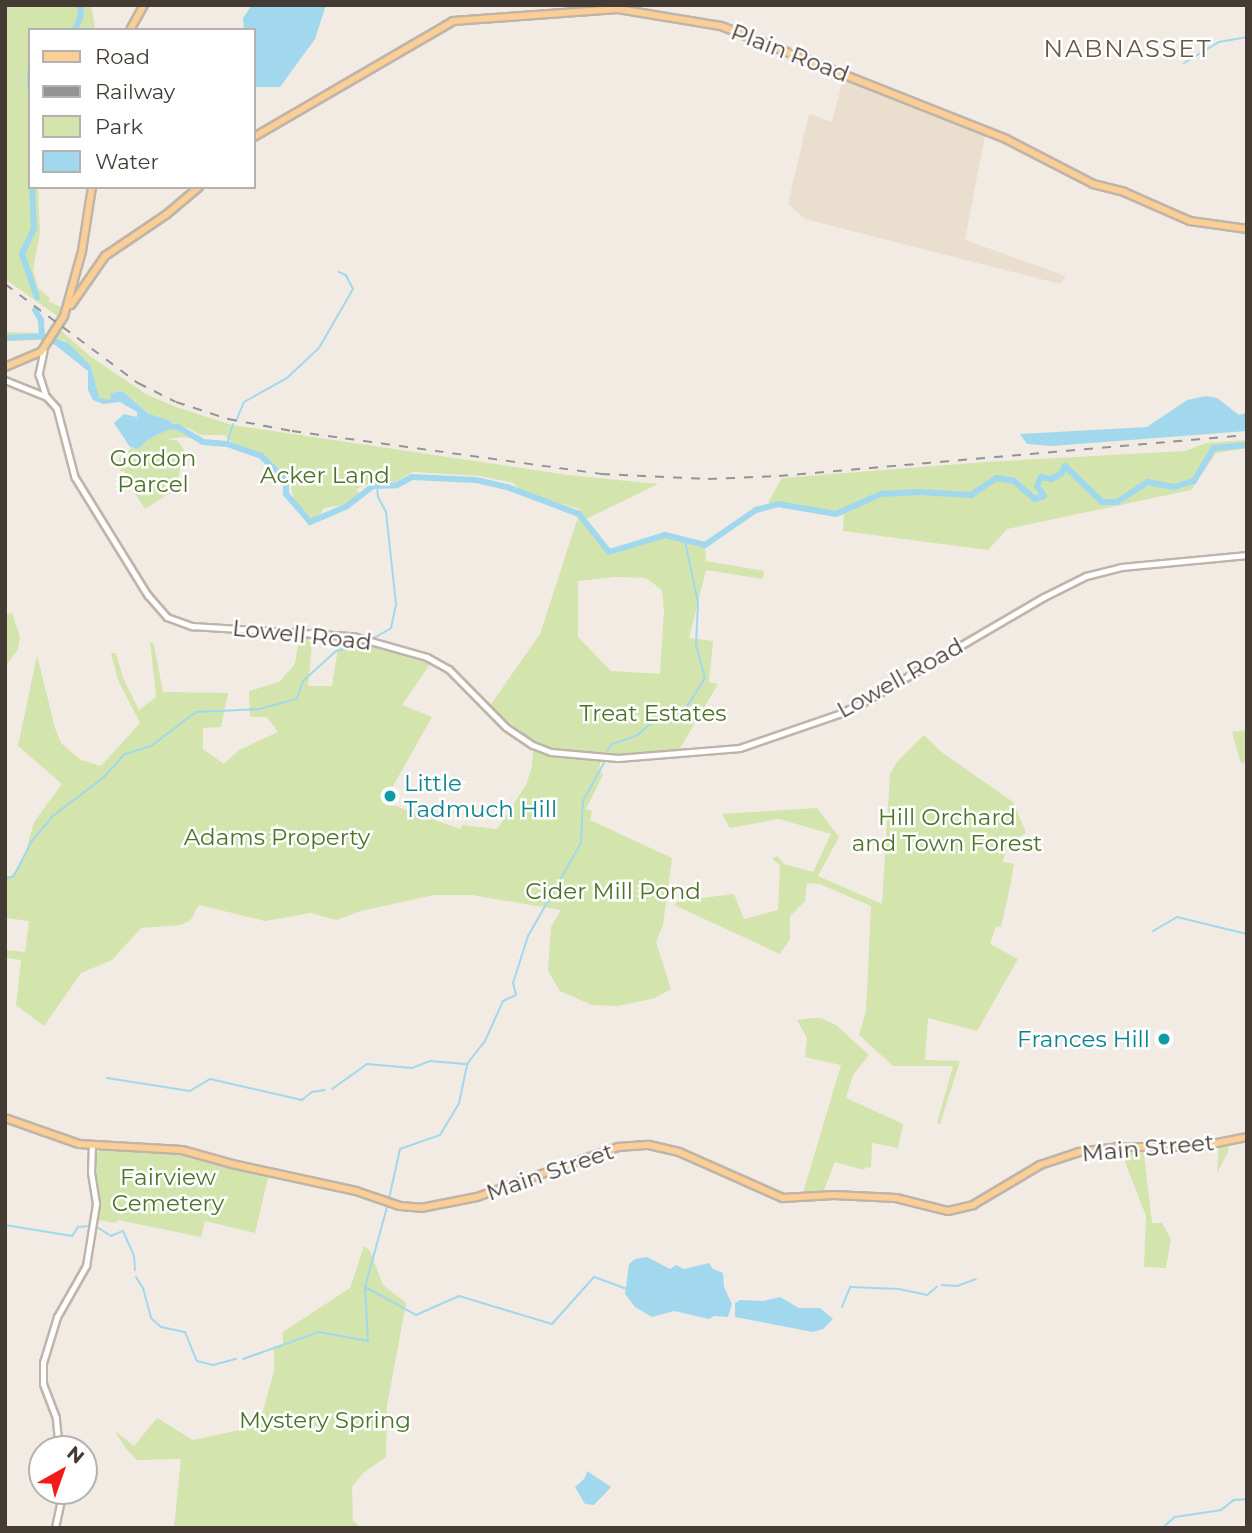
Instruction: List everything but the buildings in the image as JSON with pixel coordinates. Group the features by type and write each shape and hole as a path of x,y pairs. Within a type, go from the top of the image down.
{"main road":[{"path":"131,28 144,5"},
{"name":"Plain Road","path":"256,136 453,20 618,9 712,24 734,31 1006,139 1093,184 1124,192 1191,221 1247,229"},
{"path":"64,316 82,251 92,189"},
{"path":"5,367 46,346 105,256 167,214 197,189"},
{"name":"Main Street","path":"5,1118 50,1136 92,1147 182,1150 232,1164 356,1191 400,1206 421,1208 477,1197 618,1147 649,1145 679,1152 783,1198 834,1195 896,1198 948,1210 974,1205 1030,1170 1079,1152 1118,1147 1197,1147 1247,1137"}],"street":[{"name":"Lowell Road","path":"46,346 39,374 47,397 61,417 75,477 148,595 167,617 192,626 353,636 427,657 449,669 506,727 533,745 551,752 618,758 740,748 857,706 1044,597 1094,573 1136,565 1247,555"},
{"path":"5,380 47,397"},
{"path":"58,1435 56,1418 43,1384 43,1363 57,1317 86,1266 96,1204 91,1174 92,1147"},
{"path":"55,1528 60,1505"}],"shaded area":[{"path":"843,78 985,135 965,240 1066,276 1060,284 805,219 788,204 809,114 832,122"}],"green space":[{"path":"5,5 91,5 95,28 28,28 28,189 38,189 40,232 33,270 38,288 50,298 48,301 63,308 60,318 5,279"},
{"name":"Acker Land","path":"60,330 91,357 146,394 232,425 568,475 658,484 586,519 579,509 519,491 514,483 480,476 413,472 395,482 383,480 358,488 357,492 362,493 361,496 344,505 324,508 319,516 312,518 293,499 290,477 261,453 236,446 224,435 200,435 152,416 122,391 111,393 110,400 101,400 96,394 92,368 65,341 55,338"},
{"path":"5,332 36,333 46,340 5,341"},
{"name":"Gordon Parcel","path":"172,427 196,440 185,437 168,439 178,441 184,450 176,489 145,509 119,468 119,457 132,448 138,449 149,439"},
{"path":"1247,440 1247,448 1216,453 1191,490 1007,529 988,550 843,531 844,510 836,514 768,503 782,478 986,462 1185,451 1206,443"},
{"name":"Treat Estates","path":"579,514 610,551 665,535 705,545 706,561 764,571 763,579 706,570 689,638 713,641 709,682 718,684 679,750 619,754 551,748 535,742 489,707 540,634","holes":["616,577 646,578 662,590 664,611 660,674 611,671 578,637 578,581"]},
{"path":"12,613 20,637 18,649 5,667 5,615"},
{"path":"300,632 313,633 308,686 332,686 340,635 430,664 402,705 432,717 384,802 460,829 462,825 497,829 526,785 532,767 533,750 551,756 601,759 599,769 603,775 586,809 592,811 590,820 672,858 663,925 656,942 671,989 655,998 618,1006 592,1005 560,991 548,971 551,927 561,910 472,895 434,895 361,911 336,920 311,913 265,921 199,905 190,921 180,925 141,928 112,960 81,973 44,1026 16,1005 21,960 5,958 5,950 25,952 29,921 5,918 5,876 11,876 15,871 26,851 34,822 62,784 18,746 37,655 61,743 81,760 101,766 140,723 118,680 111,653 116,653 123,678 139,710 156,697 150,641 154,645 163,692 228,693 221,727 203,728 203,749 224,764 239,750 278,732 267,717 250,717 249,691 279,682 295,664"},
{"path":"1247,730 1247,762 1241,764 1232,732"},
{"name":"Hill Orchard and Town Forest","path":"924,735 940,751 1013,802 1026,833 1007,844 1003,862 1014,864 1001,927 996,926 990,944 1018,959 977,1031 928,1018 925,1060 960,1061 940,1124 937,1123 953,1066 893,1066 859,1035 866,1011 871,906 820,884 807,883 805,901 790,916 790,939 780,954 674,905 678,901 734,894 744,919 778,910 780,865 772,859 777,856 784,864 813,872 831,834 779,819 730,828 722,814 817,808 839,837 818,876 882,904 890,774 897,762"},
{"path":"821,1018 836,1025 869,1055 853,1075 846,1098 903,1124 898,1148 872,1143 871,1168 866,1167 864,1170 835,1162 823,1192 803,1193 841,1065 805,1057 807,1038 797,1020"},
{"path":"1229,1137 1228,1152 1217,1173 1219,1146 1182,1148 1144,1156 1152,1223 1162,1223 1171,1239 1166,1268 1144,1267 1146,1216 1123,1157 1125,1143"},
{"name":"Fairview Cemetery","path":"157,1149 269,1174 255,1233 205,1221 201,1237 118,1220 115,1223 98,1220 96,1154 100,1150"},
{"name":"Mystery Spring","path":"364,1246 370,1251 383,1285 406,1303 387,1406 386,1457 363,1473 352,1487 353,1521 362,1528 174,1528 181,1459 137,1460 114,1430 134,1446 157,1418 193,1440 259,1426 274,1371 274,1346 283,1346 283,1332 350,1288"}],"water":[{"path":"252,5 326,5 315,39 280,87 256,87 256,28 244,28 243,18"},
{"path":"57,339 68,343 91,366 99,398 110,400 111,393 122,391 149,414 171,421 173,427 149,439 138,449 130,447 114,423 124,414 137,417 137,412 120,402 103,404 93,400 88,390 88,371 54,344"},
{"path":"1206,396 1217,398 1239,415 1247,413 1247,431 1052,446 1027,444 1020,434 1147,427 1187,400"},
{"path":"647,1257 670,1269 676,1265 684,1269 709,1263 713,1269 723,1273 724,1287 732,1304 728,1317 714,1316 709,1319 674,1311 652,1317 635,1307 625,1294 629,1264 635,1259"},
{"path":"780,1297 799,1308 820,1308 833,1319 823,1329 813,1332 735,1317 735,1303 740,1300 763,1301"},
{"path":"587,1471 611,1487 594,1505 585,1504 575,1487 585,1478"}],"waterway":[{"path":"76,28 81,15 80,5"},
{"path":"1184,63 1219,42 1247,37"},
{"path":"32,189 34,229 22,254 37,297"},
{"path":"237,419 244,402 287,378 319,348 353,289 346,275 339,272"},
{"path":"35,310 41,320 42,337"},
{"path":"5,338 43,336 61,344"},
{"path":"227,444 233,424"},
{"path":"166,426 178,427 203,442 227,444 261,456 286,479 286,494 310,522 346,507 373,486 397,485 412,477 476,480 507,487 579,514 609,552 665,535 705,545 756,510 778,504 836,514 881,494 919,492 971,495 996,478 1014,481 1035,499 1044,496 1037,486 1041,477 1051,479 1061,474 1065,466 1102,502 1117,502 1148,482 1174,487 1194,481 1214,448 1247,445"},
{"path":"374,638 391,628 396,604 386,512 378,497 377,485"},
{"path":"607,751 612,744 638,735 650,724 667,718 678,721 705,678 696,645 698,603 685,541"},
{"path":"5,879 14,876 31,842 54,815 104,777 125,754 151,746 196,712 259,709 297,699 303,681 336,651 370,643"},
{"path":"389,1199 400,1149 440,1135 459,1103 467,1064 485,1041 503,1001 516,995 513,983 528,936 581,843 583,801 605,761"},
{"path":"1153,931 1177,917 1247,934"},
{"path":"332,1089 367,1064 412,1068 430,1061 465,1064"},
{"path":"107,1078 190,1091 210,1079 302,1100 312,1092 325,1090"},
{"path":"243,1359 319,1332 368,1341 365,1287 387,1207"},
{"path":"5,1225 72,1236 78,1227 90,1226"},
{"path":"97,1227 111,1236 123,1231 134,1256 135,1270"},
{"path":"136,1277 143,1288 151,1318 161,1327 185,1332 197,1361 213,1365 236,1359"},
{"path":"365,1287 416,1315 459,1296 552,1324 594,1277 625,1288"},
{"path":"942,1285 957,1286 976,1279"},
{"path":"842,1307 850,1287 899,1289 927,1295 937,1287"},
{"path":"1162,1528 1175,1517 1221,1510 1234,1500 1247,1499"}],"railway":[{"path":"5,284 138,383 176,402 228,419 292,431 601,474 708,479 779,476 1247,435"}],"place":[{"name":"Little Tadmuch Hill","path":"390,796"},
{"name":"Frances Hill","path":"1164,1039"}],"district":[{"name":"NABNASSET","path":"1128,49"}],"park label":[{"name":"Adams Property","path":"277,837"},
{"name":"Cider Mill Pond","path":"613,891"}]}
